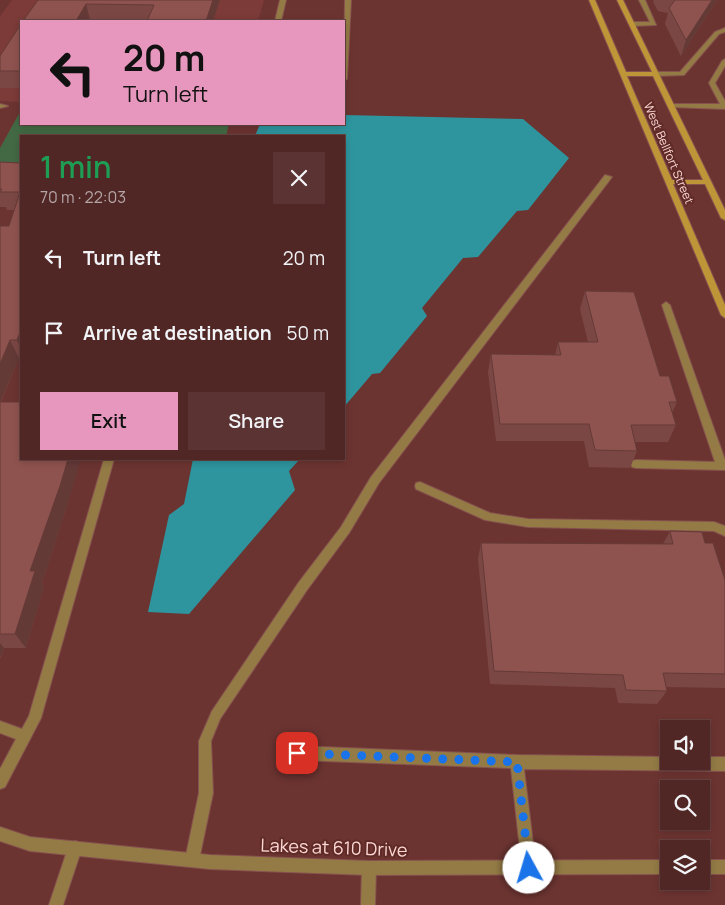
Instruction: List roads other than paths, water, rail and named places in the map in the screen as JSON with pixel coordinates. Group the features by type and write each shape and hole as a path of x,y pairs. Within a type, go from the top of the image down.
{"main road":[{"name":"West Bellfort Street","path":"592,0 725,315"},
{"name":"West Bellfort Street","path":"620,0 708,182 721,201 725,218"},
{"path":"623,74 655,74"},
{"path":"669,182 708,182"}],"street":[{"path":"278,20 283,0"},
{"path":"345,59 348,0"},
{"path":"632,24 654,24 642,0"},
{"path":"655,74 682,74 713,37 725,30"},
{"path":"713,37 725,40"},
{"path":"672,106 725,107 712,83 725,61"},
{"path":"192,860 206,793 205,741 216,715 302,586 345,530 381,472 608,177"},
{"path":"636,464 724,466 666,305"},
{"path":"0,782 35,718 109,460"},
{"path":"420,486 488,518 528,523 714,527 725,531"},
{"path":"0,727 25,736"},
{"path":"297,753 517,762 725,764"},
{"path":"517,762 529,868"},
{"name":"Lakes at 610 Drive","path":"0,834 30,844 192,860 369,868 660,867"},
{"path":"56,905 75,848"},
{"path":"710,867 725,867"},
{"path":"368,905 369,868"}],"water":[{"path":"345,115 523,119 569,158 528,210 517,211 478,257 463,258 422,308 427,316 380,373 372,374 345,406 345,135 255,135 260,125 345,125"},
{"path":"193,460 299,460 289,471 295,490 189,614 148,612 169,515 184,504"}]}
